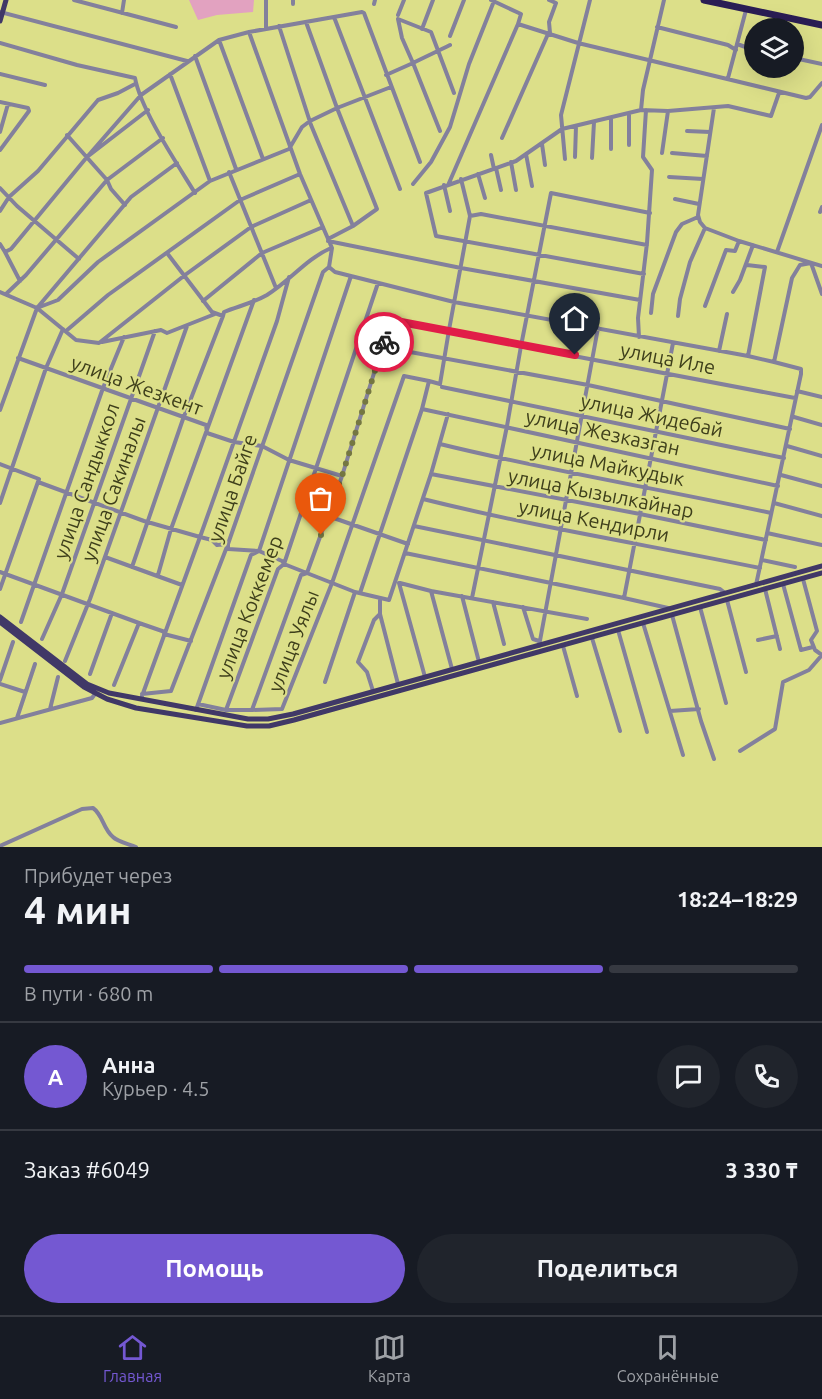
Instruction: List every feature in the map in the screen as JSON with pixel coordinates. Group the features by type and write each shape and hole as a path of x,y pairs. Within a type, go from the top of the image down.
{"highway":[{"path":"704,0 822,23"},
{"path":"715,0 755,11"}],"main road":[{"path":"0,21 4,0"},
{"path":"0,622 56,663 99,690 141,701 196,711 247,726 269,726 360,699 563,646 580,637 592,638 672,612 700,608 756,585 822,566"},
{"path":"360,699 373,691 539,644 580,637 822,573"},
{"path":"0,617 95,694 136,708 209,716"}],"street":[{"path":"74,0 176,27"},
{"path":"122,13 124,0"},
{"path":"266,0 266,29"},
{"path":"404,0 398,17 402,38 440,132"},
{"path":"422,29 433,0"},
{"path":"450,36 464,0"},
{"path":"502,138 549,34 549,21 556,3 549,0"},
{"path":"565,159 561,115 590,0"},
{"path":"639,337 640,300 650,213 652,170 643,157 644,110 650,60 664,0"},
{"path":"413,184 431,162 450,127 469,64 493,1 505,2 507,9 521,14 518,24 449,183"},
{"path":"728,78 746,10"},
{"path":"1,11 188,61"},
{"path":"5,252 11,249 141,94 219,40 249,32 364,13 420,162"},
{"path":"334,17 400,189"},
{"path":"398,17 430,32 454,93"},
{"path":"306,21 377,209 328,240"},
{"path":"518,24 578,43 728,78 779,93 806,98 822,83"},
{"path":"279,26 310,121 353,226"},
{"path":"657,27 728,45 736,50"},
{"path":"132,567 184,417 224,312 250,304 332,248 300,174 249,32"},
{"path":"219,40 264,159"},
{"path":"0,43 77,65 135,78 135,84 148,110 195,193"},
{"path":"737,44 744,46"},
{"path":"386,75 450,45"},
{"path":"195,56 236,169"},
{"path":"804,60 822,64"},
{"path":"0,74 45,85"},
{"path":"170,75 210,181"},
{"path":"0,211 9,197 38,171 98,99 118,93 135,84"},
{"path":"37,308 58,300 98,262 210,181 284,151 290,147 302,127 310,121 391,87"},
{"path":"644,274 436,236 426,193 511,162 562,129 644,110 668,111 728,106 771,116 779,93"},
{"path":"0,102 28,108 29,111 0,150"},
{"path":"0,132 8,104"},
{"path":"714,108 698,217 705,228 739,241 822,266"},
{"path":"87,156 148,110"},
{"path":"662,153 668,111"},
{"path":"629,113 629,145"},
{"path":"611,118 611,149"},
{"path":"592,158 594,122"},
{"path":"777,252 822,125"},
{"path":"575,157 576,126"},
{"path":"687,131 710,132"},
{"path":"67,135 107,180 111,189 125,205"},
{"path":"6,294 20,281 107,180 163,138"},
{"path":"542,144 545,165"},
{"path":"672,153 707,156"},
{"path":"526,154 532,186"},
{"path":"492,155 501,190"},
{"path":"511,162 516,190"},
{"path":"0,410 37,308 131,197 177,163"},
{"path":"229,172 276,288"},
{"path":"0,504 46,367 64,330 108,295 240,200 300,174"},
{"path":"478,174 485,198"},
{"path":"669,177 703,179"},
{"path":"325,682 380,535 422,409 429,381 440,384 470,216 461,179"},
{"path":"444,185 450,211"},
{"path":"0,188 34,221 79,259"},
{"path":"472,598 487,515 507,426 538,253 553,192 650,213"},
{"path":"675,199 699,204"},
{"path":"99,343 185,275 251,227 311,200"},
{"path":"820,213 822,207"},
{"path":"470,216 481,214 647,245"},
{"path":"651,313 653,294 676,232 682,224 698,217"},
{"path":"203,301 262,254 322,227"},
{"path":"678,316 690,262 705,228"},
{"path":"328,240 461,268 640,300"},
{"path":"705,306 726,250 735,251 739,241"},
{"path":"0,244 20,281"},
{"path":"733,292 747,265 753,245"},
{"name":"улица Байге","path":"142,694 171,691 228,544 323,272 329,267 332,248"},
{"path":"167,253 203,301 215,314 223,316"},
{"path":"812,263 822,294"},
{"path":"774,362 793,274 800,265 812,263"},
{"path":"747,265 765,267 748,356"},
{"path":"329,267 335,272 454,302 748,356 801,369 794,417 756,585"},
{"path":"196,711 251,555 258,551 351,276"},
{"path":"141,701 277,321 289,277"},
{"name":"улица Коккемер","path":"198,704 226,710 278,569 284,564 378,283"},
{"path":"0,292 37,308 76,340 99,343 161,330 167,333 215,314"},
{"path":"158,575 171,529 254,300"},
{"path":"718,351 727,314"},
{"name":"улица Иле","path":"389,339 396,321 795,398"},
{"name":"улица Сакиналы","path":"65,661 105,557 186,326"},
{"path":"523,607 533,639 539,644 598,328"},
{"name":"улица Сандыккол","path":"42,639 63,594 155,331"},
{"path":"21,622 103,388 124,337"},
{"path":"307,573 342,476 384,341 389,339 394,349 588,385 790,429"},
{"name":"улица Кендирли","path":"624,598 673,343"},
{"name":"улица Жезкент","path":"18,358 206,425 207,433 234,442 262,446 289,459 342,476"},
{"name":"улица Уялы","path":"252,710 282,709 332,583 404,376 429,381"},
{"name":"улица Жидебай","path":"442,387 784,458"},
{"path":"797,391 822,397"},
{"name":"улица Жезказган","path":"422,409 778,486"},
{"path":"0,464 66,492 147,522 212,540 217,545 228,544 228,549 258,551 332,583 389,600 398,582 448,414"},
{"path":"794,417 822,425"},
{"name":"улица Майкудык","path":"440,444 500,459 572,471 771,513"},
{"path":"787,446 822,456"},
{"name":"улица Кызылкайнар","path":"431,474 766,540"},
{"path":"780,475 822,486"},
{"path":"0,589 2,573 39,480"},
{"name":"улица Кендирли","path":"423,499 487,515 760,568"},
{"path":"774,503 822,516"},
{"path":"328,516 408,544"},
{"path":"414,526 720,589 726,597 746,672"},
{"path":"767,533 822,545"},
{"path":"405,554 552,582 624,598 672,612 714,759"},
{"path":"105,557 182,585"},
{"path":"762,560 795,567"},
{"path":"2,573 191,641"},
{"path":"226,710 252,710 301,575 307,573"},
{"path":"740,751 775,729 783,681 809,670 822,655 813,647 811,640 817,632 803,579"},
{"path":"398,582 431,591 587,619"},
{"path":"398,582 425,677"},
{"path":"783,584 801,650 813,647"},
{"path":"765,589 780,649"},
{"path":"431,591 452,669"},
{"path":"462,596 479,662"},
{"path":"380,598 380,614 399,684"},
{"path":"493,602 504,644"},
{"path":"700,608 726,703"},
{"path":"90,674 112,613"},
{"path":"373,691 367,672 358,662 374,620 380,614"},
{"path":"114,685 139,623"},
{"path":"643,623 683,755"},
{"path":"618,630 647,732"},
{"path":"758,640 777,636"},
{"path":"592,638 620,731"},
{"path":"13,642 0,682 26,692"},
{"path":"563,646 578,696"},
{"path":"17,718 35,664"},
{"path":"50,709 58,677"},
{"path":"0,723 92,698 95,694"},
{"path":"670,711 699,709"},
{"path":"0,846 82,809 93,808 100,813 104,825 113,838 136,847"}],"shaded area":[{"path":"189,0 254,0 253,12 217,15 198,20"}],"way so far":[{"path":"321,535 384,342"}],"route":[{"path":"384,342 389,339 396,321 575,355"}]}
